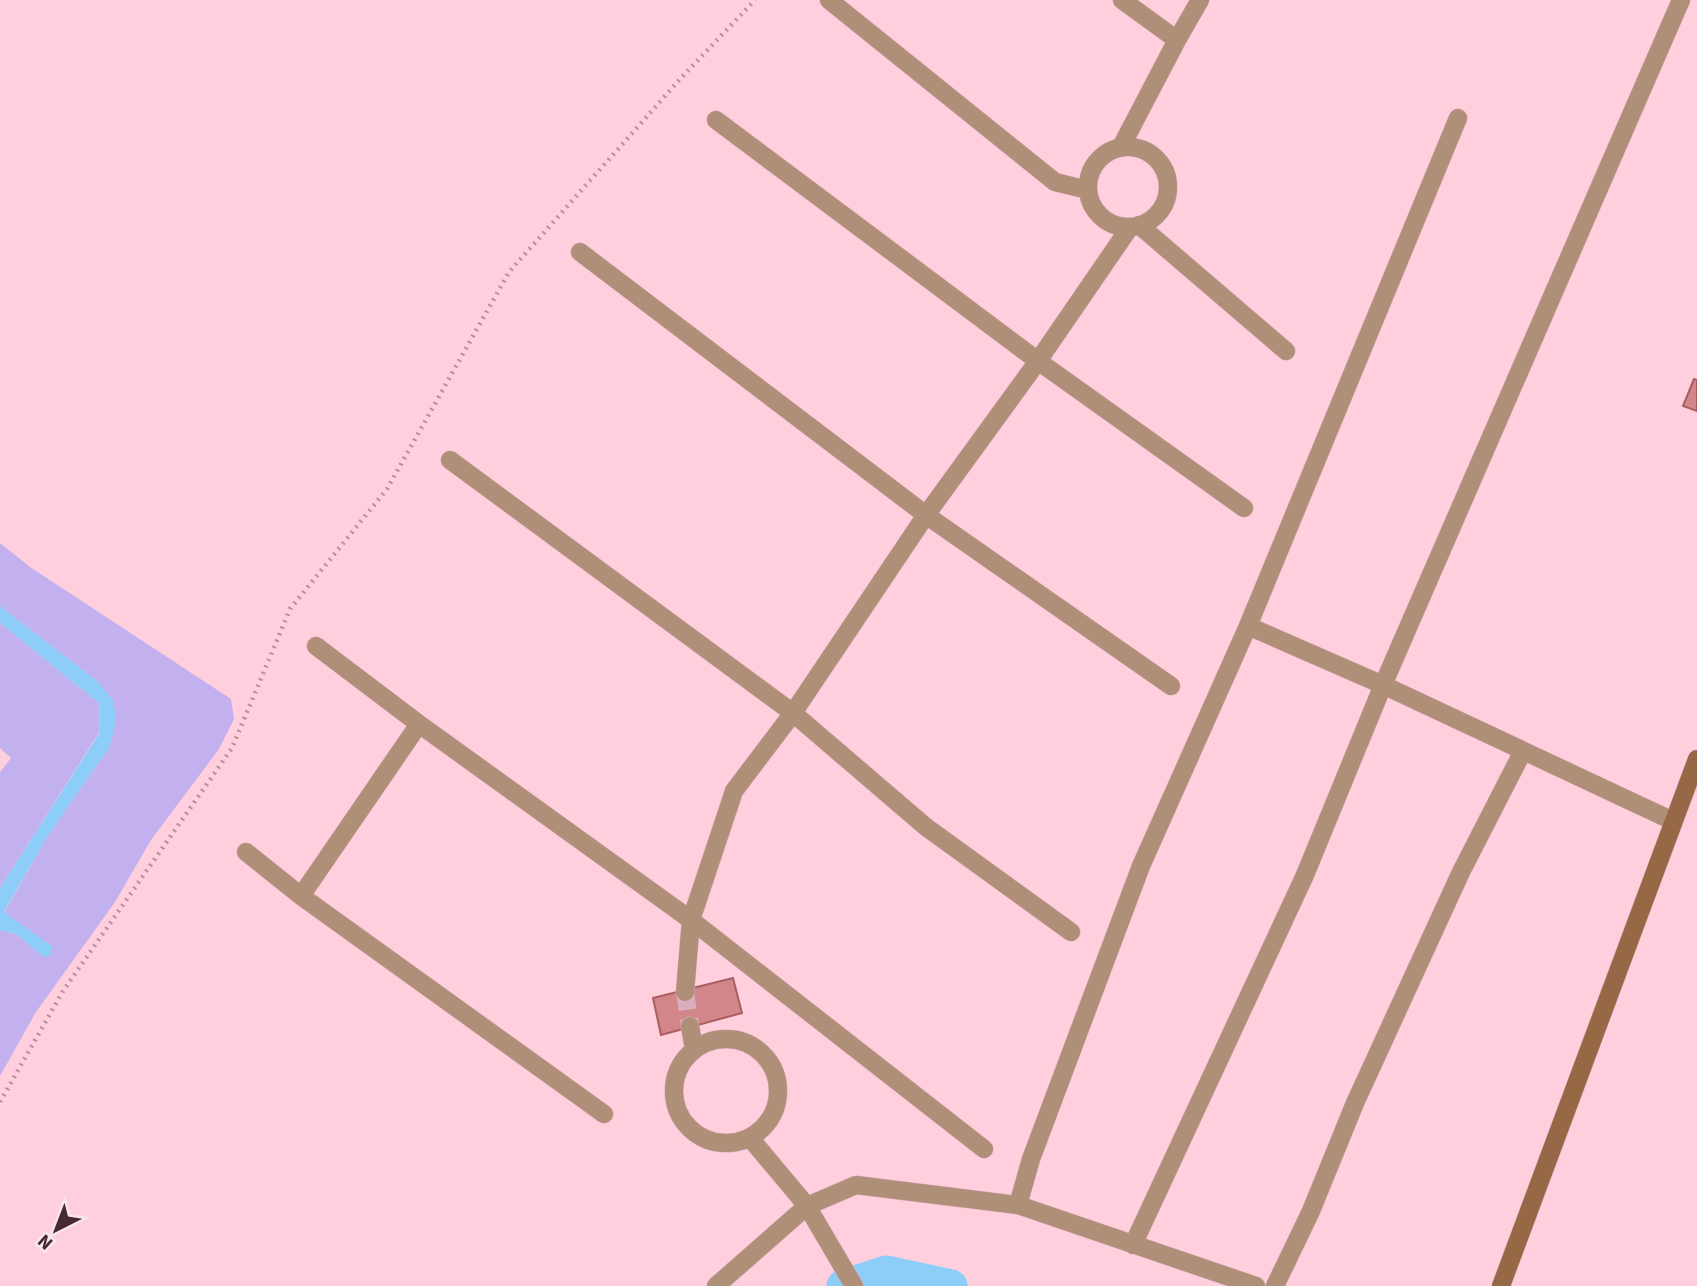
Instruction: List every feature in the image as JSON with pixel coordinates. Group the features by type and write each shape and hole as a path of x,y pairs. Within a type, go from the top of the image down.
{"main road":[{"path":"1501,1286 1697,759"}],"street":[{"path":"829,0 1055,182 1088,190"},
{"path":"1122,0 1177,40"},
{"path":"1121,147 1200,0"},
{"path":"1133,1245 1305,875 1383,685 1681,0"},
{"path":"1017,1205 1031,1159 1141,866 1248,626 1458,118"},
{"path":"716,120 1038,361 1244,509"},
{"path":"685,992 691,920 734,791 793,713 926,515 1134,226 1156,216 1164,205 1168,194 1168,181 1164,169 1146,151 1121,147 1100,158 1089,178 1088,190 1091,203 1099,214 1109,222 1134,226 1286,351"},
{"path":"580,252 926,515 1171,686"},
{"path":"450,460 793,713 926,827 1071,932"},
{"path":"1248,626 1383,685 1673,821"},
{"path":"316,646 419,724 691,920 984,1149"},
{"path":"301,896 419,724"},
{"path":"1275,1286 1311,1211 1355,1103 1461,872 1523,751"},
{"path":"246,852 301,896 604,1114"},
{"path":"690,1026 694,1049"},
{"path":"709,1041 744,1041 759,1050 771,1063 777,1080 778,1097 764,1128 750,1138 733,1143 716,1143 699,1137 686,1126 677,1111 673,1094 675,1077 682,1061 694,1049 709,1041"},
{"path":"750,1138 807,1206 854,1286"},
{"path":"716,1286 807,1206 856,1185 1017,1205 1256,1286"}],"path":[{"path":"0,1102 63,991 232,748 290,609 387,489 509,272 681,78 755,0"}],"shaded area":[{"path":"0,543 30,567 231,699 234,719 219,749 151,840 115,902 36,1012 0,1076 0,930 16,934 44,957 53,947 4,913 47,837 110,746 97,681 0,606"},
{"path":"0,623 99,703 100,731 0,888 0,772 11,758 0,748"}],"water":[{"path":"0,606 97,681 113,700 116,720 110,746 47,837 4,912 53,947 50,956 44,957 16,934 0,930 0,888 100,732 99,703 0,623"}],"building":[{"path":"1694,379 1697,380 1697,411 1683,406"},
{"path":"733,978 742,1013 661,1035 653,998"}],"waterway":[{"path":"843,1286 886,1272 951,1286"}],"tunnel":[{"path":"685,992 690,1026"}]}
